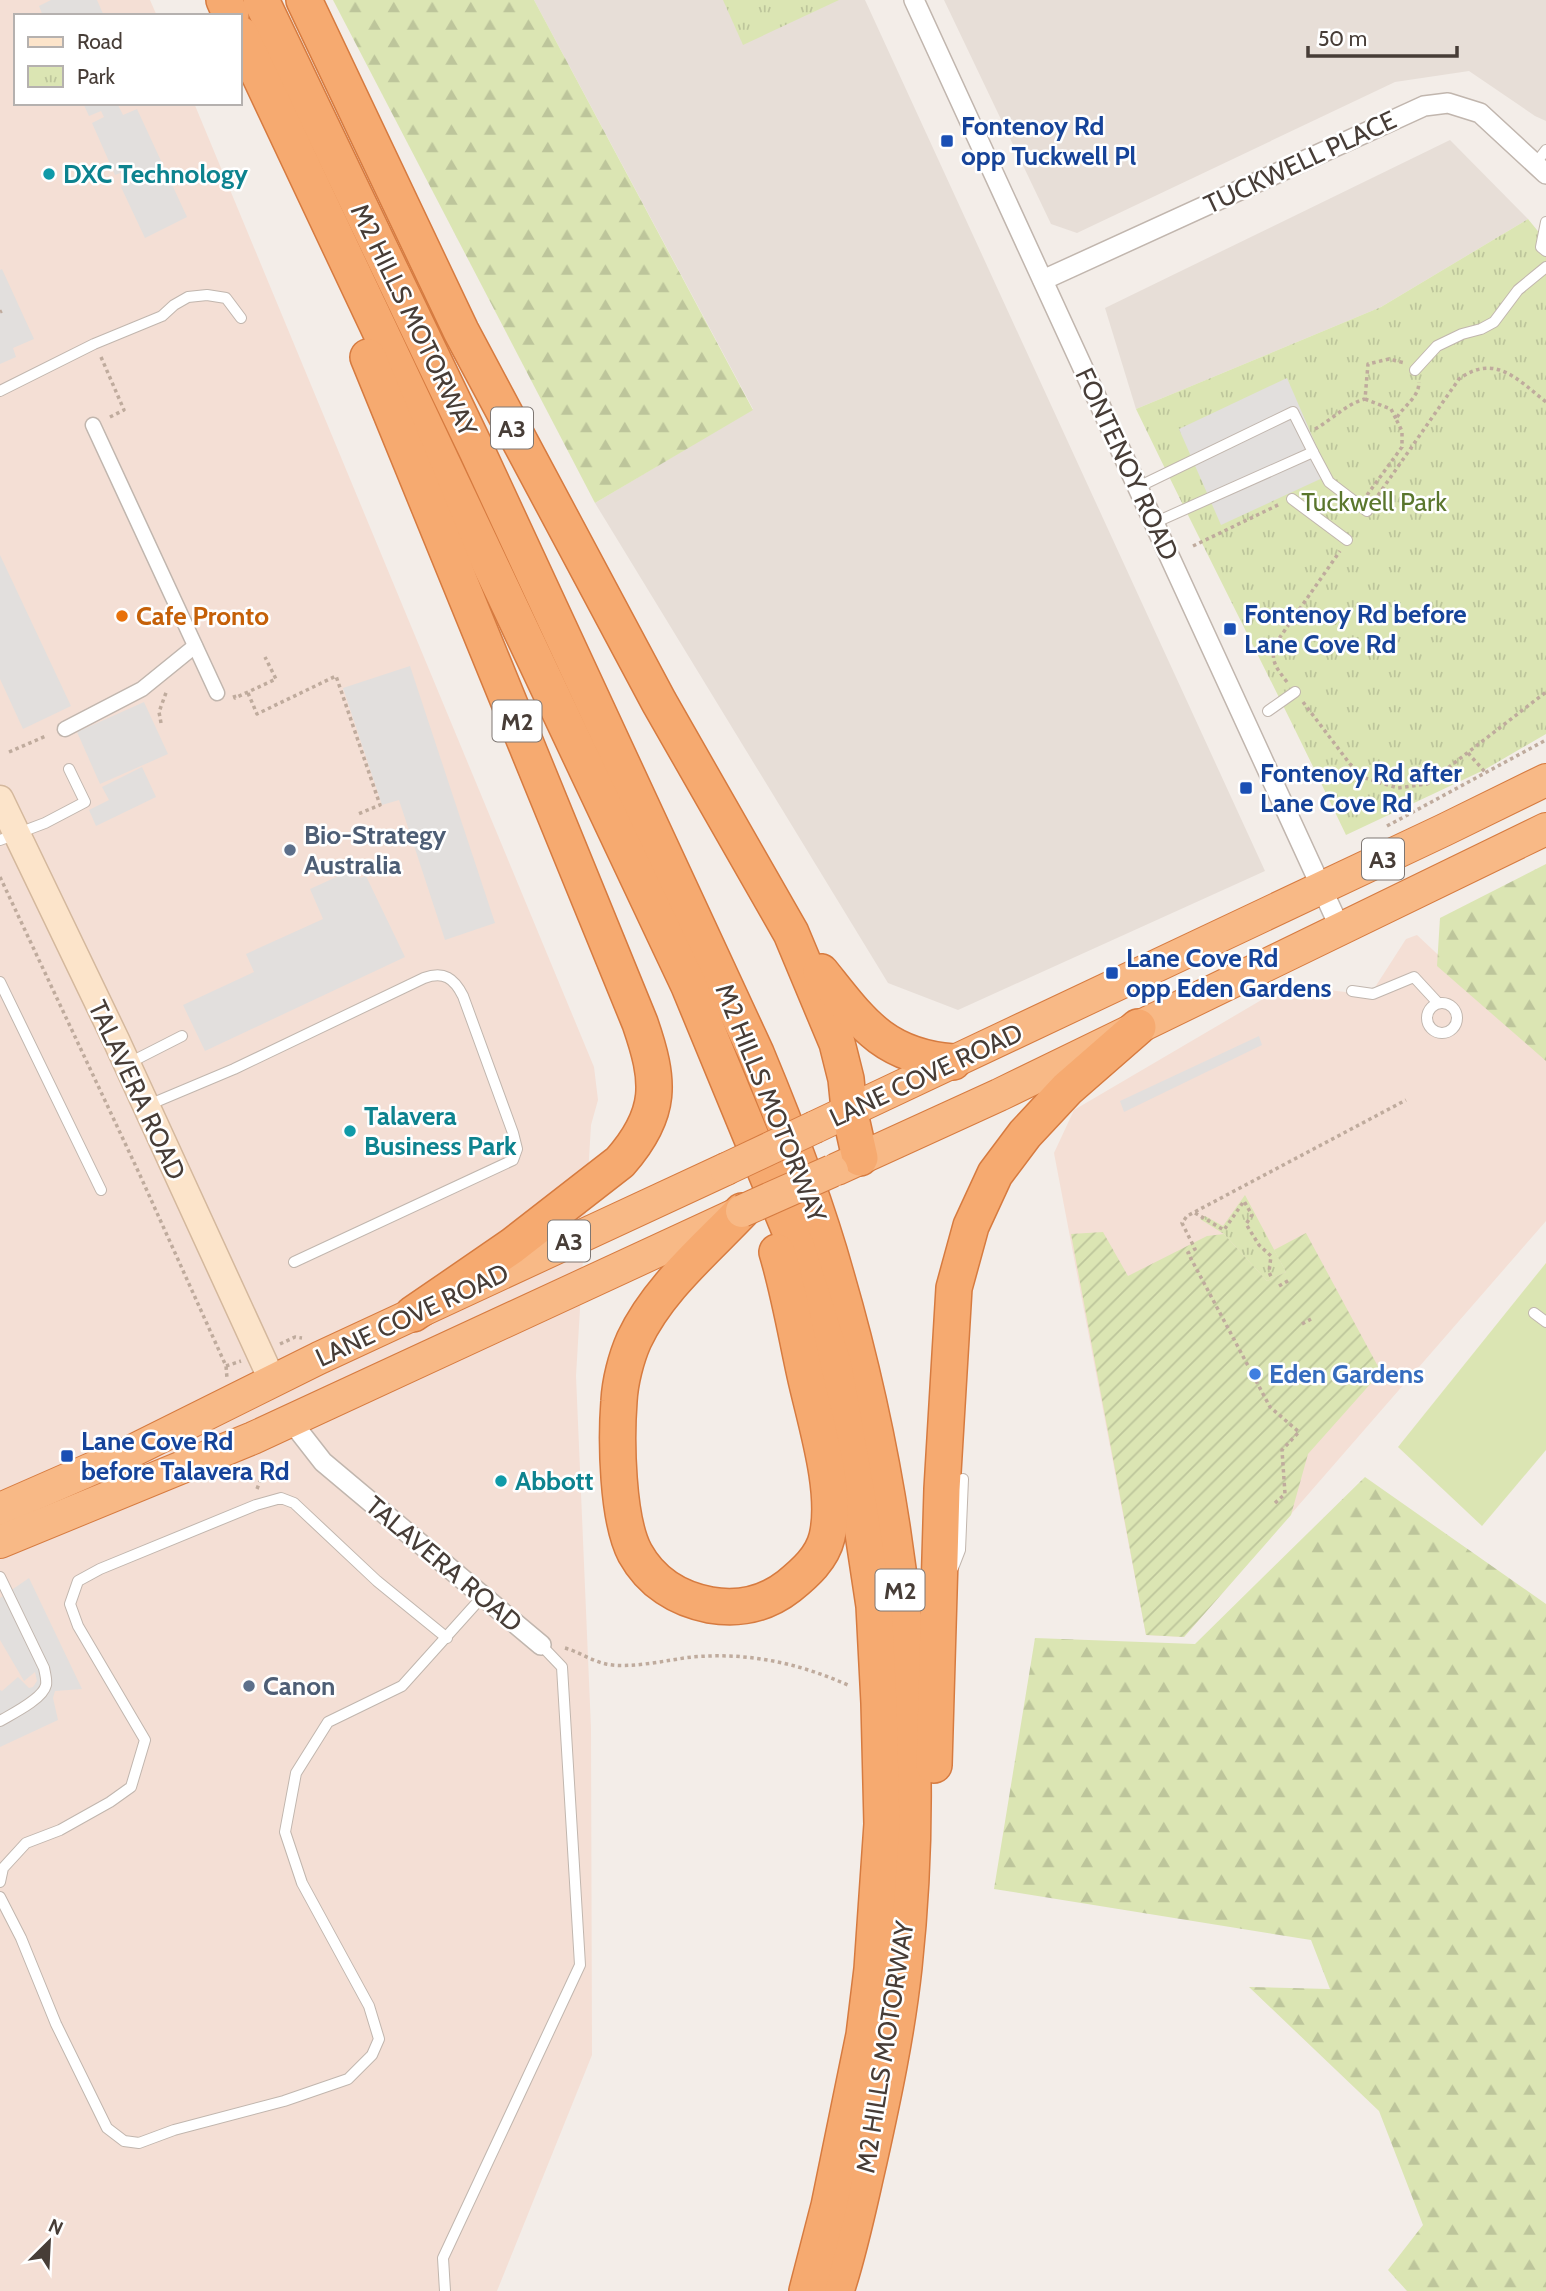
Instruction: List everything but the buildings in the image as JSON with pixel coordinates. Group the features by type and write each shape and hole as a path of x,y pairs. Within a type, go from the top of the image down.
{"highway":[{"name":"M2 HILLS MOTORWAY","path":"261,0 477,451 756,1053 824,1233 855,1343 895,1538 911,1705 912,1842 904,1968 881,2110 836,2291"},
{"name":"A3","path":"304,0 414,234 494,394 659,702 791,933 837,1043 846,1079 849,1109 846,1165"},
{"name":"M2 HILLS MOTORWAY","path":"242,38 689,986 801,1259 834,1366 872,1593 879,1703 882,1824 872,1969 864,2035 829,2206 807,2291"},
{"name":"M2","path":"242,47 640,1023 654,1071 654,1095 649,1116 639,1137 620,1162 512,1246 413,1314"},
{"name":"LANE COVE ROAD","path":"0,1509 130,1452 235,1398 953,1062 1546,780"},
{"name":"LANE COVE ROAD","path":"0,1542 291,1421 974,1106 1546,829"},
{"name":"A3","path":"791,933 860,1020 879,1038 917,1056 953,1062"},
{"name":"M2","path":"904,1968 929,1920 939,1606 954,1288 971,1226 995,1174 1025,1134 1067,1089 1138,1027"},
{"name":"M2","path":"742,1211 656,1302 634,1341 626,1362 619,1400 619,1465 625,1528 635,1553 655,1580 678,1596 723,1608 737,1608 778,1595 810,1569 827,1540 831,1515 826,1472 790,1305 760,1192 758,1150"},
{"path":"272,1382 291,1421"}],"main road":[{"name":"TALAVERA ROAD","path":"0,799 8,837 127,1064 272,1382"}],"street":[{"name":"FONTENOY ROAD","path":"914,0 1340,928"},
{"name":"TUCKWELL PLACE","path":"1043,280 1424,106 1448,103 1480,113 1542,163"},
{"path":"93,425 217,693"},
{"path":"65,729 142,689 195,646"},
{"name":"TALAVERA ROAD","path":"291,1421 323,1462 541,1645"}],"lane":[{"path":"1546,222 1541,247 1546,251"},
{"path":"1415,370 1437,345 1461,334 1481,330 1494,322 1518,290 1546,267"},
{"path":"0,391 94,344 162,316 188,297 207,295 226,298 241,318"},
{"path":"1138,487 1293,412 1329,482 1367,510"},
{"path":"1154,523 1313,452"},
{"path":"1292,499 1347,540"},
{"path":"1268,711 1295,692"},
{"path":"8,837 44,823 85,802 69,769"},
{"path":"145,1106 234,1069 424,978 446,975 457,983 513,1133 517,1150 513,1160 294,1262"},
{"path":"1352,991 1373,994 1414,977 1438,1003"},
{"path":"0,982 101,1190"},
{"path":"127,1064 182,1036"},
{"path":"1534,1313 1546,1322"},
{"path":"939,1606 960,1550 963,1479"},
{"path":"0,1882 3,1868 26,1843 60,1830 131,1787 141,1760 145,1740 78,1626 70,1604 78,1581 100,1569 269,1500 281,1498 294,1503 377,1581 447,1638"},
{"path":"0,1577 44,1668 46,1684 43,1692 27,1705 0,1721"},
{"path":"0,1897 56,2024 107,2128 124,2141 139,2143 174,2130 284,2101 348,2079 372,2054 379,2039 369,2007 302,1883 285,1832 296,1773 328,1722 402,1686 482,1597"},
{"path":"445,2291 443,2258 580,1965 562,1667 541,1645"}],"path":[{"path":"1365,399 1368,364 1389,359 1404,363 1415,370 1420,388 1396,419"},
{"path":"93,425 124,410 102,360"},
{"path":"1367,510 1459,379 1469,372 1487,366 1502,370 1546,402"},
{"path":"1315,430 1350,403 1365,399 1391,409 1400,425 1402,447 1368,496 1341,477 1329,482"},
{"path":"1391,463 1397,468"},
{"path":"1193,546 1292,499"},
{"path":"1347,540 1276,643 1272,657 1276,667 1350,764 1365,778 1398,788 1427,784 1546,692"},
{"path":"206,669 226,678 236,698 276,679 265,657"},
{"path":"161,723 159,712 168,687 162,672"},
{"path":"248,692 257,714 336,676 380,805 358,814"},
{"path":"9,752 46,736"},
{"path":"1381,830 1546,740"},
{"path":"1468,753 1486,773"},
{"path":"0,877 139,1173 226,1366 227,1378"},
{"path":"1275,1503 1285,1494 1282,1450 1299,1432 1270,1407 1188,1253 1195,1249 1182,1223 1188,1216 1406,1100"},
{"path":"1195,1213 1224,1230 1244,1201 1252,1215 1246,1224 1259,1245 1271,1255 1269,1272 1272,1279"},
{"path":"1279,1286 1291,1279"},
{"path":"1302,1324 1311,1319"},
{"path":"256,1492 267,1463"},
{"path":"541,1645 567,1648 606,1664 747,1656 787,1662 844,1683 879,1703"}],"shaded area":[{"path":"0,0 150,0 156,14 14,14 14,105 195,105 594,1067 598,1100 591,1125 576,1376 591,1728 592,2055 497,2291 0,2291"},
{"path":"51,0 97,0 103,14 42,14 39,6"},
{"path":"534,0 865,0 1265,871 958,1010 888,983 595,503 753,409"},
{"path":"944,0 1546,0 1546,121 1469,71 1395,82 1077,233 1051,224"},
{"path":"84,105 118,105 123,115 137,109 187,217 145,238 121,187 134,181 129,170 115,175 92,123 104,117 101,111 89,116"},
{"path":"1450,140 1528,219 1381,307 1136,409 1105,308"},
{"path":"2,269 34,339 13,348 16,357 0,364 0,270"},
{"path":"1287,378 1329,475 1221,525 1179,429"},
{"path":"0,555 71,706 23,729 0,679"},
{"path":"410,666 495,923 445,940 399,800 382,805 343,688"},
{"path":"144,702 168,754 100,784 77,732"},
{"path":"142,767 156,797 96,826 89,810 109,800 102,787"},
{"path":"356,868 360,878 366,876 405,957 205,1051 183,1005 254,972 246,954 323,919 310,889"},
{"name":"Eden Gardens","path":"1417,935 1546,1056 1546,1221 1184,1637 1146,1635 1054,1153 1074,1110 1287,985 1370,995 1406,939"},
{"path":"1259,1036 1262,1045 1124,1112 1120,1101"},
{"path":"29,1578 82,1689 55,1691 53,1698 58,1720 0,1747 0,1690 18,1677 29,1688 37,1681 35,1672 24,1681 0,1640 0,1598"}],"green space":[{"path":"333,0 534,0 753,410 595,503"},
{"path":"723,0 839,0 743,45"},
{"name":"Tuckwell Park","path":"1528,219 1546,241 1546,734 1484,770 1346,835 1136,409 1381,307"},
{"path":"1546,864 1546,1061 1437,966 1440,918"},
{"path":"1245,1195 1286,1272 1267,1281 1224,1234 1200,1219 1205,1216 1223,1226"},
{"path":"1103,1232 1128,1276 1207,1236 1224,1234 1267,1281 1286,1272 1274,1250 1306,1233 1381,1372 1308,1454 1291,1515 1184,1637 1146,1635 1071,1234"},
{"path":"1546,1263 1546,1450 1482,1526 1398,1447"},
{"path":"1365,1477 1546,1604 1546,2291 1407,2291 1388,2270 1423,2225 1379,2111 1249,1987 1330,1989 1311,1940 994,1889 1035,1638 1195,1644"}],"place":[{"name":"Fontenoy Rd opp Tuckwell Pl","path":"947,141"},
{"name":"DXC Technology","path":"49,174"},
{"name":"Cafe Pronto","path":"122,616"},
{"name":"Fontenoy Rd before Lane Cove Rd","path":"1230,629"},
{"name":"Fontenoy Rd after Lane Cove Rd","path":"1246,788"},
{"name":"Bio-Strategy Australia","path":"290,850"},
{"name":"Lane Cove Rd opp Eden Gardens","path":"1112,973"},
{"name":"Talavera Business Park","path":"350,1131"},
{"name":"Eden Gardens","path":"1255,1374"},
{"name":"Lane Cove Rd before Talavera Rd","path":"67,1456"},
{"name":"Abbott","path":"501,1481"},
{"name":"Canon","path":"249,1686"}]}
